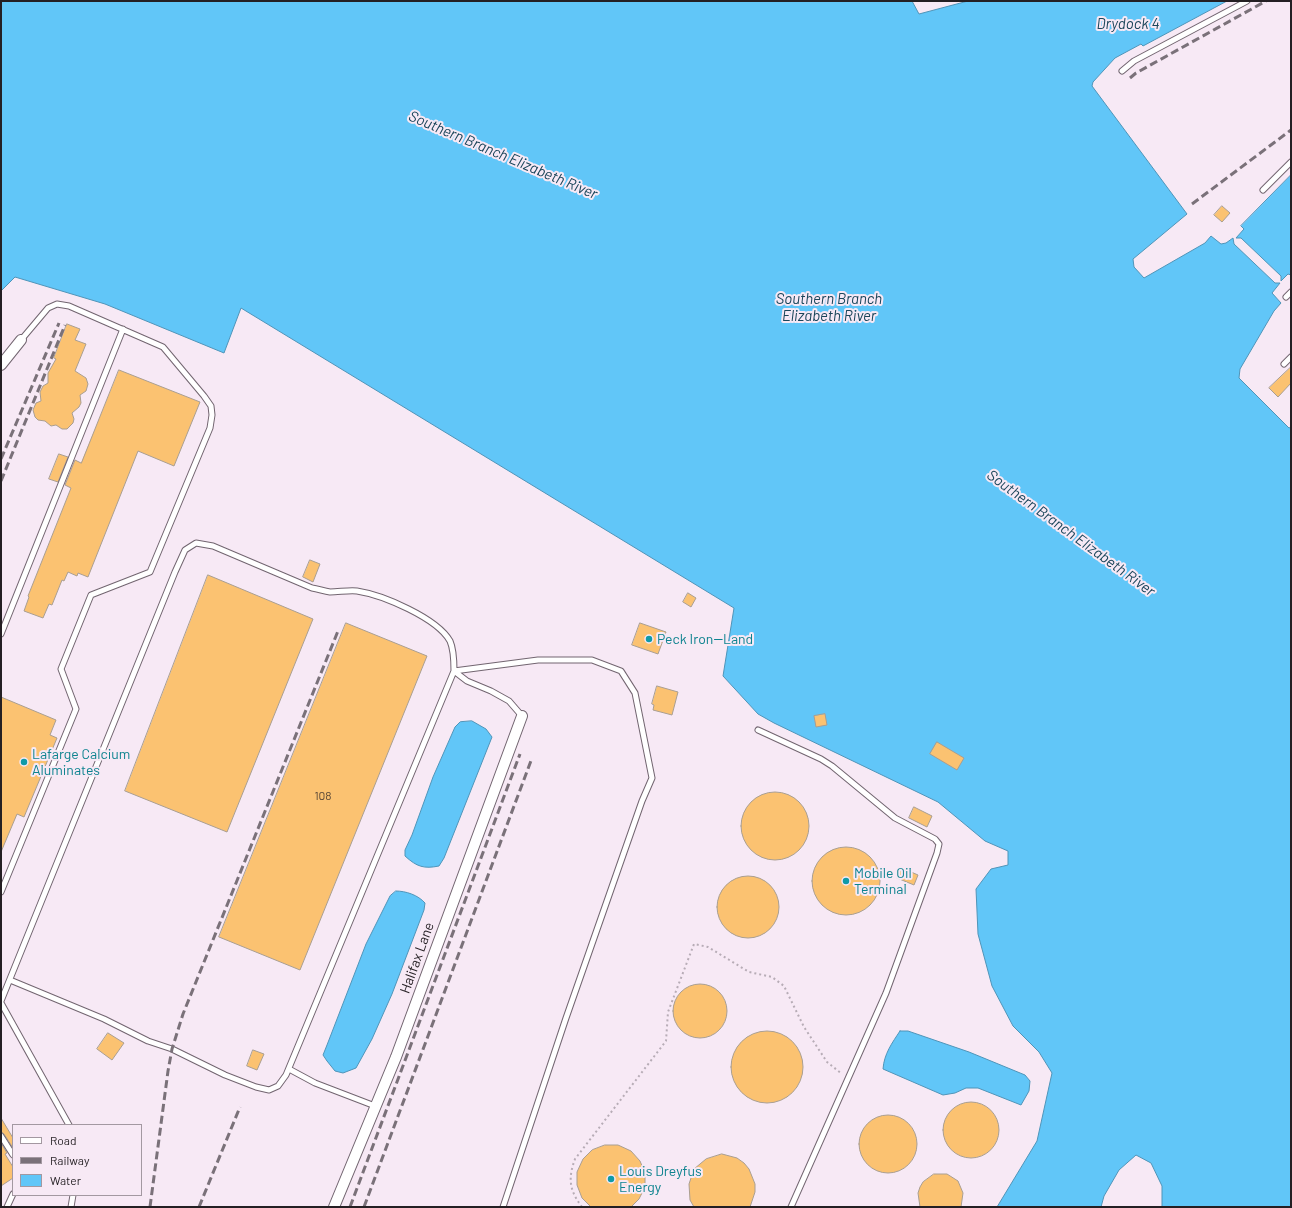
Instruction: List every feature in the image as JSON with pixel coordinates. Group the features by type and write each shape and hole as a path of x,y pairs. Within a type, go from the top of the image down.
{"street":[{"path":"1,365 21,340"},
{"name":"Halifax Lane","path":"334,1207 398,1049 522,716"}],"lane":[{"path":"1122,71 1134,61 1247,1"},
{"path":"1263,190 1291,162"},
{"path":"1286,297 1291,292"},
{"path":"1,892 76,708 61,669 91,595 150,572 210,428 212,415 211,406 204,396 163,347 69,306 56,304 48,308 21,340"},
{"path":"1,634 123,329"},
{"path":"1284,364 1291,357"},
{"path":"10,980 104,1019 148,1041 172,1049 225,1075 256,1087 269,1090 278,1086 286,1075 454,671 453,650 450,640 436,624 419,614 384,599 357,591 328,592 312,588 213,546 196,543 185,550 174,572 1,1002 68,1124"},
{"path":"454,671 538,660 592,660 621,671 635,693 652,778 642,801 503,1207"},
{"path":"454,671 467,681 492,691 509,701 522,716"},
{"path":"758,730 821,759 832,766 895,818 935,839 939,844 938,853 886,993 791,1207"},
{"path":"288,1069 315,1083 375,1106"},
{"path":"1,1136 12,1153"},
{"path":"7,1207 12,1196"},
{"path":"71,1207 73,1196"}],"path":[{"path":"582,1207 576,1199 571,1184 570,1171 575,1159 666,1041 668,1012 694,944 708,947 749,972 772,977 784,986 804,1027 827,1062 848,1079"}],"water":[{"name":"Southern Branch Elizabeth River","path":"1,1 912,1 919,14 968,1 1227,1 1143,46 1141,44 1115,58 1093,82 1092,86 1187,214 1133,259 1134,267 1144,278 1205,243 1211,236 1221,244 1226,243 1233,238 1234,244 1275,283 1280,283 1272,293 1281,303 1274,311 1240,369 1239,378 1289,428 1291,427 1291,1207 1162,1207 1162,1186 1151,1163 1136,1155 1119,1170 1104,1196 1101,1207 997,1207 1037,1141 1052,1073 1039,1052 1013,1026 992,986 978,934 976,889 991,869 1008,865 1008,851 985,841 938,802 758,714 723,676 734,608 241,308 224,353 105,304 15,277 1,291"},
{"path":"1291,175 1291,275 1288,274 1281,281 1281,276 1241,238 1236,238 1244,229 1241,226"},
{"path":"472,721 486,729 492,737 444,858 439,866 425,867 417,865 405,856 405,850 433,777 455,727 460,722"},
{"path":"396,891 408,893 419,898 425,903 424,910 392,994 372,1039 356,1068 343,1073 335,1071 323,1055 366,944 390,896"},
{"path":"900,1031 908,1031 969,1052 1025,1075 1030,1081 1029,1091 1021,1105 978,1088 966,1088 955,1093 943,1095 883,1069 891,1044"}],"building":[{"path":"1222,206 1230,213 1222,222 1214,215"},
{"path":"67,324 80,329 75,340 86,344 75,371 86,378 88,384 86,391 80,395 81,403 79,407 72,413 74,419 73,423 67,429 62,429 56,425 51,426 45,421 38,420 35,417 33,410 36,403 41,401 40,392 43,386 48,383 48,373 56,359 54,358"},
{"path":"1291,367 1291,383 1278,397 1269,388"},
{"path":"119,370 200,402 174,466 138,451 88,577 78,573 77,576 68,572 64,581 62,580 52,605 49,604 43,618 24,611 29,597 28,596 71,488 65,485 75,460 81,463"},
{"path":"59,454 68,457 58,482 49,479"},
{"path":"310,560 320,564 313,582 303,577"},
{"path":"208,575 313,619 227,832 125,791"},
{"path":"688,593 696,598 691,607 683,602"},
{"path":"346,623 427,656 300,970 219,937"},
{"name":"Peck Iron--Land","path":"640,623 666,632 658,654 632,645"},
{"path":"657,686 678,692 672,715 653,710 654,705 652,704"},
{"name":"Lafarge Calcium Aluminates","path":"1,697 56,720 50,735 57,738 24,817 17,814 1,852"},
{"path":"825,714 827,725 816,727 814,716"},
{"path":"937,742 964,758 957,770 930,754"},
{"path":"768,792 782,792 794,797 804,807 809,819 809,833 804,845 794,855 782,860 768,860 756,855 746,845 741,833 741,819 746,807 756,797"},
{"path":"914,807 932,816 927,827 909,818"},
{"name":"Mobile Oil Terminal","path":"839,847 853,847 865,852 875,862 880,874 880,888 875,900 865,910 853,915 839,915 827,910 817,900 812,888 812,874 817,862 827,852"},
{"path":"902,868 918,875 914,885 897,878"},
{"path":"742,876 754,876 770,885 777,895 779,907 777,919 770,929 754,938 742,938 731,933 722,924 717,913 717,901 722,890 731,881"},
{"path":"695,984 705,984 715,988 723,996 727,1006 727,1016 723,1026 715,1034 705,1038 695,1038 685,1034 677,1026 673,1016 673,1006 677,996 685,988"},
{"path":"767,1031 787,1037 797,1047 803,1067 797,1087 787,1097 767,1103 747,1097 737,1087 731,1067 737,1047 747,1037"},
{"path":"108,1033 124,1043 112,1060 97,1049"},
{"path":"253,1050 264,1054 257,1070 247,1066"},
{"path":"965,1102 977,1102 987,1106 995,1114 999,1124 999,1136 995,1146 987,1154 977,1158 965,1158 955,1154 947,1146 943,1136 943,1124 947,1114 955,1106"},
{"path":"888,1115 904,1120 912,1128 917,1144 912,1160 904,1168 888,1173 872,1168 864,1160 859,1144 864,1128 872,1120"},
{"path":"1,1118 12,1136 12,1146 4,1134 1,1132"},
{"path":"1,1143 7,1153 5,1154 12,1165 12,1179 1,1186"},
{"name":"Louis Dreyfus Energy","path":"605,1145 618,1145 631,1151 640,1161 645,1173 645,1187 639,1199 631,1207 591,1207 582,1198 577,1185 577,1172 583,1159 592,1150"},
{"path":"722,1154 737,1158 749,1169 755,1184 755,1192 750,1207 694,1207 690,1200 689,1184 694,1169 706,1159"},
{"path":"934,1174 947,1174 958,1181 963,1193 961,1207 920,1207 918,1193 920,1187 923,1182"}],"railway":[{"path":"1130,78 1136,73 1266,1"},
{"path":"1192,204 1291,130"},
{"path":"1,459 59,323"},
{"path":"1,481 65,325"},
{"path":"150,1207 168,1071 172,1049 183,1014 338,631"},
{"path":"350,1207 520,754"},
{"path":"364,1207 532,758"},
{"path":"199,1207 240,1107"}],"place":[{"name":"Peck Iron--Land","path":"649,639"},
{"name":"Lafarge Calcium Aluminates","path":"24,762"},
{"name":"Mobile Oil Terminal","path":"846,881"},
{"name":"Louis Dreyfus Energy","path":"611,1179"}],"water label":[{"name":"Drydock 4","path":"1128,24"}]}
